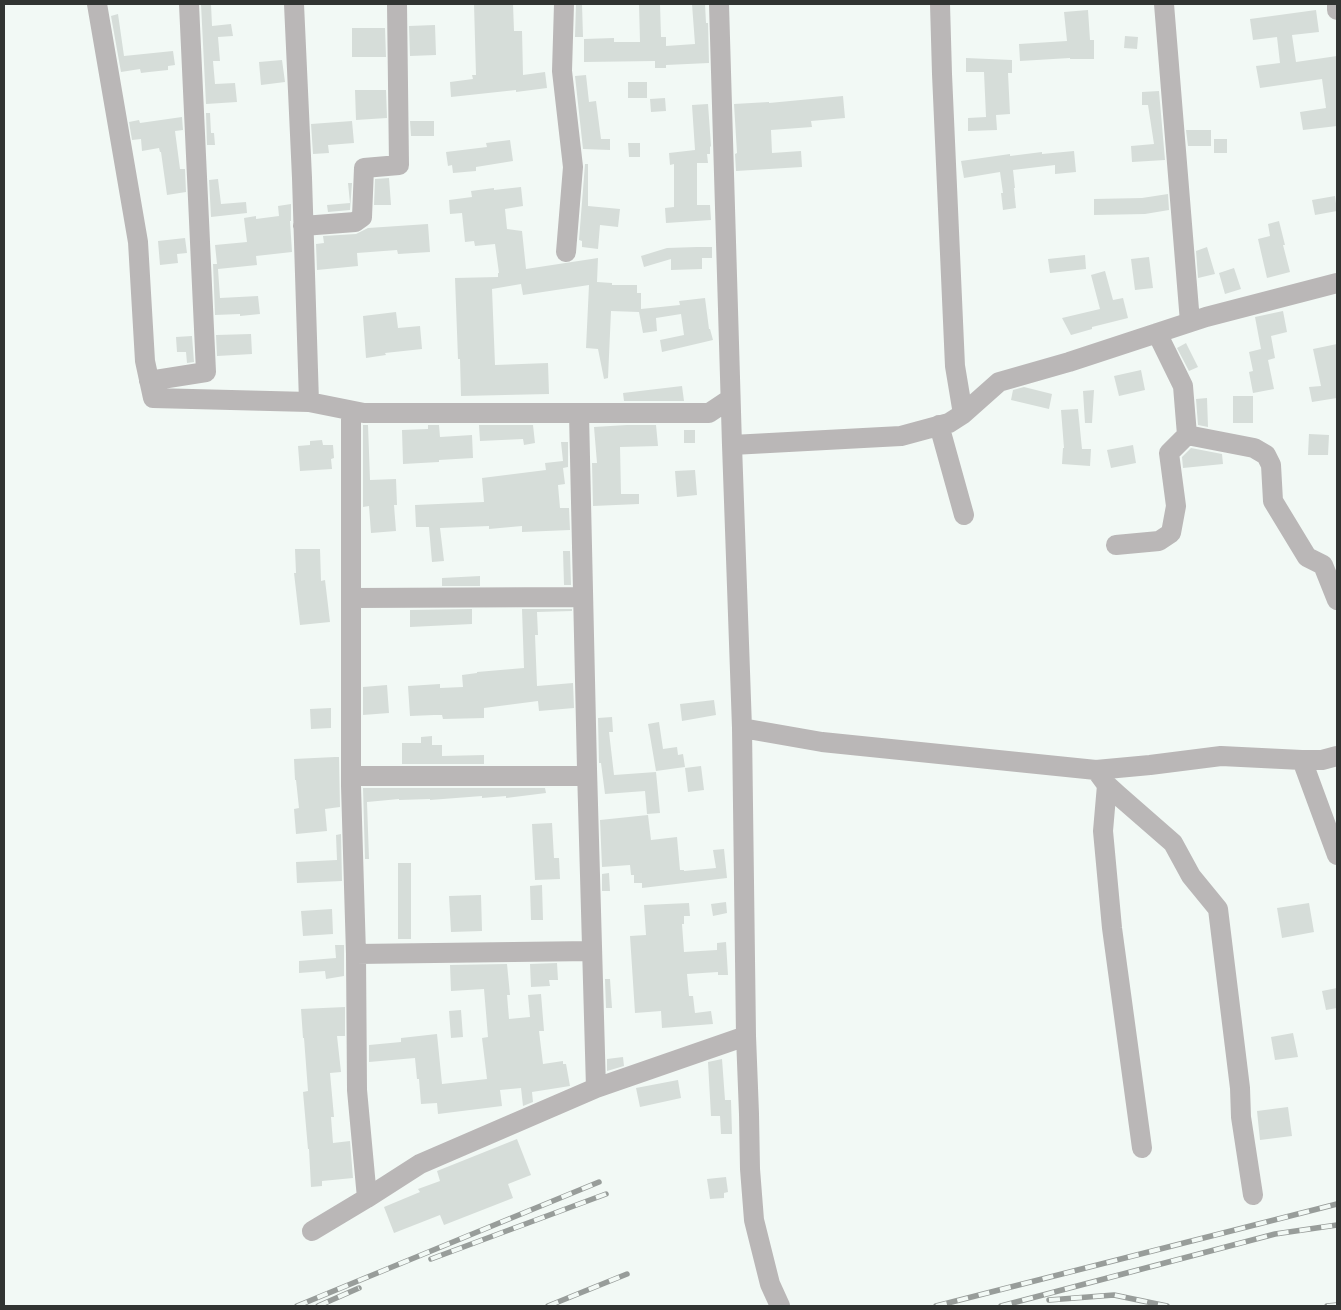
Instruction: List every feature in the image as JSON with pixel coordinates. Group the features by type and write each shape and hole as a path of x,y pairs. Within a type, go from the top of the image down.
{"street":[{"path":"97,4 138,242 145,361 153,398 309,402 364,414 709,413 730,399"},
{"path":"150,381 206,372 189,4"},
{"path":"294,4 309,402"},
{"path":"303,226 355,222 362,216 364,168 399,165 397,4"},
{"path":"564,4 562,71 573,167 566,252"},
{"path":"719,4 730,399 742,728 746,1036 750,1169 754,1220 770,1284 780,1306"},
{"path":"940,4 955,366 963,414"},
{"path":"1164,4 1190,322"},
{"path":"1337,4 1337,10"},
{"path":"732,445 901,436 939,426 949,423 963,414 999,382 1069,362 1206,317 1337,283"},
{"path":"1116,545 1159,541 1171,533 1176,506 1170,453 1187,435 1183,386 1157,333"},
{"path":"351,411 351,776 356,954 357,1090 367,1198"},
{"path":"579,413 596,1088"},
{"path":"939,426 964,515"},
{"path":"1187,435 1254,448 1266,455 1270,466 1273,500 1307,557 1323,566 1337,600"},
{"path":"352,598 583,597"},
{"path":"742,728 822,742 1102,778 1150,765 1222,756 1302,760 1322,760 1337,756"},
{"path":"1302,760 1337,854"},
{"path":"351,776 587,776"},
{"path":"1102,778 1103,830 1112,928 1142,1148"},
{"path":"1102,778 1174,843 1191,876 1218,908 1240,1088 1241,1116 1252,1195"},
{"path":"356,954 592,951"},
{"path":"312,1231 420,1164 596,1088 746,1036"}],"building":[{"path":"201,4 211,4 212,26 231,24 233,36 218,37 220,61 213,61 215,84 235,83 237,102 206,104"},
{"path":"474,4 513,4 514,31 522,31 523,75 545,72 547,88 451,97 450,82 473,79 472,75 476,75"},
{"path":"576,4 582,4 583,37 575,37"},
{"path":"639,4 660,4 661,37 666,37 666,46 695,44 692,4 705,4 706,23 708,23 709,63 666,65 666,68 655,68 655,61 584,62 584,39 614,38 614,42 640,42"},
{"path":"1088,10 1090,40 1094,40 1094,59 1070,58 1020,61 1019,44 1067,41 1064,12"},
{"path":"1316,10 1319,32 1292,35 1296,62 1337,56 1337,126 1303,130 1300,112 1326,108 1322,79 1260,88 1256,66 1280,63 1277,37 1253,40 1250,19"},
{"path":"118,14 124,56 173,51 175,65 168,66 168,70 141,73 140,69 121,72 111,16"},
{"path":"435,25 436,55 410,56 409,26"},
{"path":"352,28 385,28 386,57 352,57"},
{"path":"1125,36 1138,37 1137,49 1124,48"},
{"path":"966,58 1012,60 1012,73 1008,73 1010,114 996,115 997,130 968,131 968,118 986,117 984,72 966,72"},
{"path":"282,60 285,82 261,85 259,62"},
{"path":"586,75 589,102 596,101 601,139 610,139 610,150 583,149 575,76"},
{"path":"628,82 647,82 647,98 628,98"},
{"path":"355,90 386,90 387,118 356,120"},
{"path":"1159,91 1165,160 1132,162 1131,146 1154,144 1148,105 1142,105 1142,92"},
{"path":"843,96 845,118 811,121 812,127 771,130 772,153 801,151 802,167 736,171 735,154 737,153 734,104 769,103"},
{"path":"665,98 666,111 651,112 650,99"},
{"path":"708,104 711,146 710,154 707,154 708,163 697,163 697,205 710,205 711,220 666,223 665,208 674,207 674,164 670,165 669,153 695,150 692,105"},
{"path":"206,113 210,113 211,133 214,133 215,145 207,145"},
{"path":"182,117 183,130 175,131 180,169 185,169 186,192 167,195 159,148 142,151 141,139 132,140 129,122 139,120 140,123"},
{"path":"352,121 354,143 328,145 329,153 313,154 311,124"},
{"path":"410,121 434,121 434,136 411,136"},
{"path":"1186,130 1211,130 1211,146 1188,146"},
{"path":"1214,139 1227,139 1227,153 1214,153"},
{"path":"510,140 513,161 476,167 476,171 453,173 452,165 448,166 446,152 487,147 486,143"},
{"path":"628,143 640,143 640,157 629,157"},
{"path":"1074,151 1076,172 1055,174 1055,165 1013,170 1016,208 1003,210 1000,172 964,178 961,161 1010,154 1010,156"},
{"path":"585,164 588,164 588,206 620,209 618,227 600,225 598,249 582,247 582,241 579,240"},
{"path":"389,178 391,205 374,205 375,179"},
{"path":"218,179 221,204 246,202 247,213 211,217 209,180"},
{"path":"348,183 352,183 350,210 328,212 327,205 350,203"},
{"path":"521,187 523,206 505,209 507,229 522,231 526,269 598,258 597,282 612,283 612,285 637,285 637,293 641,293 641,309 680,305 679,301 705,298 709,329 713,340 662,352 660,340 684,335 681,314 656,318 657,331 643,333 639,312 611,311 608,378 604,379 598,349 586,348 589,285 523,295 521,284 492,289 495,365 548,363 549,394 461,396 455,278 498,277 499,273 495,244 475,246 474,241 465,242 462,213 450,214 449,200 472,197 471,191"},
{"path":"1168,194 1169,210 1145,214 1094,215 1094,199 1142,198"},
{"path":"1335,196 1337,211 1315,215 1312,200"},
{"path":"291,204 292,252 256,256 257,265 218,269 220,298 258,296 260,314 240,316 240,314 215,315 213,264 217,264 215,245 247,242 244,218 256,216 256,219 279,216 278,206"},
{"path":"1279,221 1290,272 1267,278 1258,239 1270,236 1268,224"},
{"path":"428,224 430,252 398,254 397,250 357,253 358,266 317,270 316,244 324,243 323,236 356,234 368,228"},
{"path":"185,238 187,253 177,254 178,263 160,265 158,241"},
{"path":"712,247 712,258 702,258 702,269 671,270 671,259 644,267 641,256 667,248"},
{"path":"1207,247 1215,274 1198,278 1196,251"},
{"path":"1085,255 1086,269 1050,273 1048,259"},
{"path":"1149,257 1153,288 1135,290 1131,259"},
{"path":"1234,268 1241,289 1225,294 1219,273"},
{"path":"1105,271 1113,300 1123,298 1128,318 1092,327 1092,329 1071,335 1062,318 1100,309 1091,275"},
{"path":"1283,311 1287,332 1271,336 1275,358 1268,360 1274,389 1253,393 1249,372 1253,371 1249,352 1261,349 1255,317"},
{"path":"396,312 398,328 420,326 422,349 385,353 386,355 366,358 363,316"},
{"path":"251,334 252,354 217,356 216,335"},
{"path":"192,336 194,362 187,363 186,352 177,352 176,337"},
{"path":"1186,343 1198,367 1189,371 1177,348"},
{"path":"1337,344 1337,398 1312,402 1309,387 1321,386 1313,349"},
{"path":"1141,370 1145,390 1119,396 1114,376"},
{"path":"682,386 684,401 624,401 623,393"},
{"path":"1024,387 1052,394 1049,409 1011,400 1013,390"},
{"path":"1094,390 1092,423 1085,423 1083,391"},
{"path":"1233,396 1253,396 1253,423 1233,423"},
{"path":"1207,398 1208,427 1198,425 1196,399"},
{"path":"1078,409 1082,449 1091,449 1090,466 1062,464 1064,448 1061,410"},
{"path":"363,425 368,425 370,480 396,479 397,505 394,505 396,531 371,533 369,506 363,507"},
{"path":"428,425 439,425 440,437 472,435 473,458 403,464 402,430 428,429"},
{"path":"479,425 533,425 535,443 524,445 523,439 480,441"},
{"path":"656,425 658,446 620,447 621,494 639,494 639,504 593,506 592,463 597,463 594,427"},
{"path":"684,430 695,430 695,443 684,443"},
{"path":"1309,434 1329,435 1328,455 1308,455"},
{"path":"322,440 323,445 333,445 334,458 331,459 332,469 300,471 298,446 310,445 310,441"},
{"path":"561,442 568,442 568,467 563,468 565,484 558,485 560,508 569,508 570,530 522,532 522,526 489,529 489,526 440,528 444,561 432,562 429,527 416,527 415,505 484,502 482,478 546,470 545,463 563,461"},
{"path":"1133,445 1136,463 1111,468 1107,450"},
{"path":"1191,448 1222,454 1223,464 1183,468 1182,457"},
{"path":"695,470 697,495 677,497 675,471"},
{"path":"295,549 320,549 321,581 325,580 330,622 300,625 294,573 296,573"},
{"path":"563,551 570,551 571,585 564,585"},
{"path":"480,576 480,586 442,586 442,578"},
{"path":"472,609 472,624 410,627 410,610"},
{"path":"522,609 572,609 572,611 537,612 538,635 535,635 537,686 573,683 574,708 539,711 538,701 484,708 484,718 443,719 442,715 410,716 408,686 440,684 440,688 463,687 462,675 524,668"},
{"path":"387,685 389,713 363,715 363,687"},
{"path":"714,700 716,715 682,721 680,704"},
{"path":"331,708 331,728 311,729 310,709"},
{"path":"612,717 613,732 609,732 614,775 656,772 660,813 647,814 645,791 605,794 601,763 599,763 598,718"},
{"path":"659,722 663,749 677,747 678,755 683,754 685,767 656,771 648,724"},
{"path":"432,736 432,745 442,745 442,756 484,755 484,764 402,764 402,743 421,743 421,737"},
{"path":"339,757 340,807 325,809 327,831 296,834 294,809 299,808 294,759"},
{"path":"701,766 704,790 688,792 685,768"},
{"path":"363,788 545,788 546,793 506,798 506,796 482,798 482,796 367,802 369,859 365,859"},
{"path":"648,815 651,840 677,837 680,870 716,868 713,850 724,849 727,878 642,888 642,883 634,883 634,875 631,875 630,865 602,867 600,820"},
{"path":"552,823 554,858 559,858 560,879 535,880 532,824"},
{"path":"341,834 342,881 297,883 296,862 337,860 336,835"},
{"path":"398,863 411,863 411,939 398,939"},
{"path":"609,873 610,891 602,891 602,874"},
{"path":"542,885 543,920 531,920 530,886"},
{"path":"481,895 482,931 451,932 449,896"},
{"path":"726,902 727,913 713,916 711,904"},
{"path":"689,903 690,916 684,916 684,924 682,924 684,952 717,950 717,943 726,942 728,975 718,975 718,972 687,974 689,996 693,996 695,1013 711,1011 713,1024 662,1028 661,1011 635,1013 630,936 646,935 644,905"},
{"path":"1309,903 1314,932 1282,938 1277,908"},
{"path":"332,909 333,934 303,936 301,911"},
{"path":"335,945 344,945 344,976 326,979 325,971 299,973 299,961 336,958"},
{"path":"557,963 558,980 549,980 550,986 531,987 530,964"},
{"path":"507,964 510,995 507,995 509,1019 530,1017 528,995 541,994 544,1031 539,1031 543,1064 563,1061 563,1064 566,1064 570,1086 532,1092 533,1102 523,1106 521,1088 500,1090 502,1106 438,1114 437,1103 421,1104 415,1058 369,1062 369,1045 401,1042 401,1038 437,1034 442,1084 487,1079 482,1038 488,1037 484,989 451,991 450,965"},
{"path":"605,979 610,979 612,1008 606,1008"},
{"path":"1337,988 1337,1008 1326,1010 1322,991"},
{"path":"345,1007 345,1036 337,1036 341,1072 330,1073 334,1117 331,1117 333,1143 350,1141 353,1178 322,1181 322,1186 311,1187 303,1092 308,1091 301,1009"},
{"path":"461,1010 463,1037 451,1038 449,1011"},
{"path":"1293,1033 1298,1057 1275,1060 1271,1037"},
{"path":"623,1057 624,1066 607,1071 607,1059"},
{"path":"722,1059 725,1100 731,1100 732,1134 721,1134 720,1116 711,1116 708,1062"},
{"path":"678,1080 681,1098 640,1107 636,1088"},
{"path":"1288,1107 1292,1136 1260,1140 1257,1111"},
{"path":"517,1139 531,1175 508,1184 513,1198 444,1225 440,1215 394,1233 384,1207 420,1192 418,1189 440,1181 437,1171"},
{"path":"726,1177 728,1192 724,1193 724,1198 710,1199 707,1179"}],"railway":[{"path":"297,1306 599,1182"},
{"path":"431,1259 606,1194"},
{"path":"936,1306 1337,1204"},
{"path":"1001,1306 1275,1234 1337,1225"},
{"path":"548,1306 627,1274"},
{"path":"318,1306 359,1288"},
{"path":"1049,1300 1114,1295 1167,1306"},
{"path":"1327,1306 1337,1305"}]}
